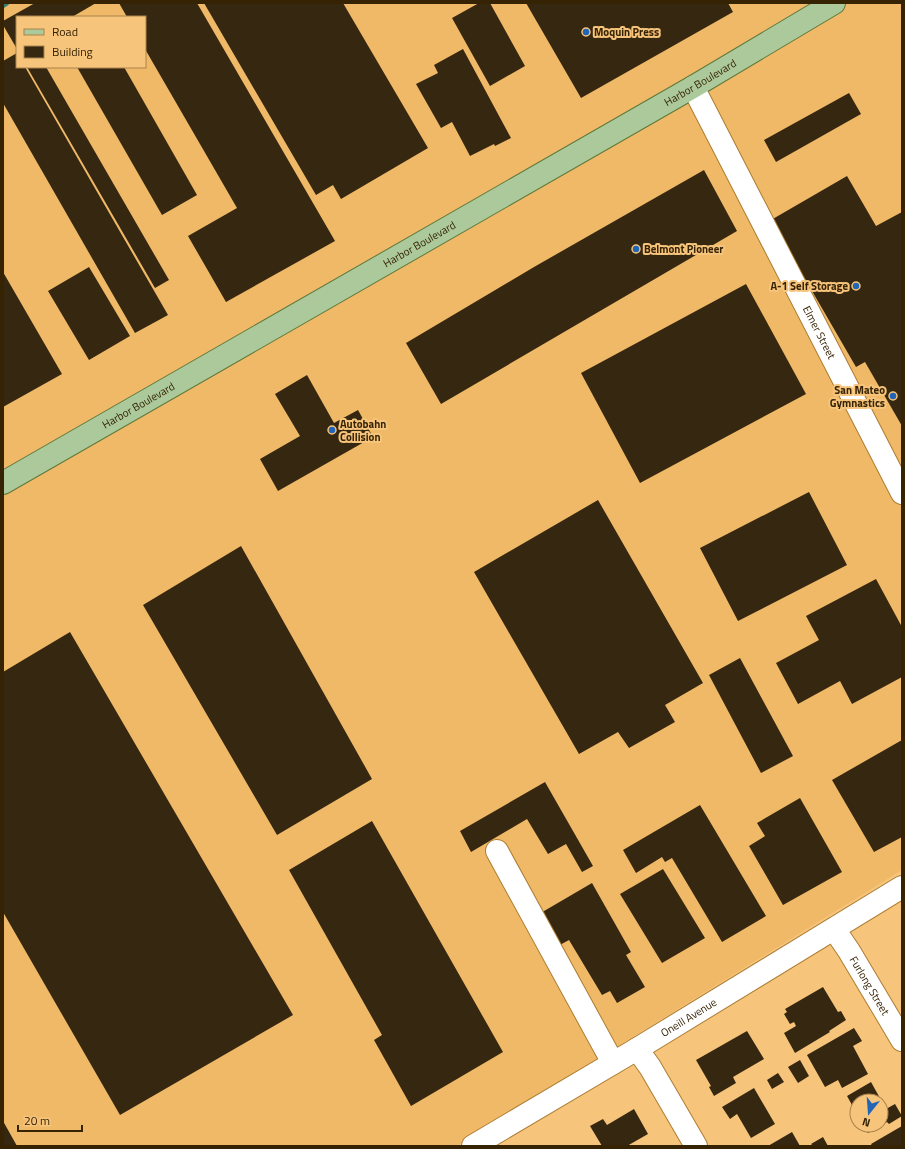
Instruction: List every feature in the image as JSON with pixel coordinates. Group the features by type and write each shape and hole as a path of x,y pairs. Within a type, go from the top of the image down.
{"main road":[{"name":"Harbor Boulevard","path":"3,483 693,87 834,3"}],"street":[{"name":"Elmer Street","path":"693,87 902,493"},
{"path":"497,851 613,1063"},
{"name":"Oneill Avenue","path":"473,1146 637,1049 902,887"},
{"name":"Furlong Street","path":"834,929 850,951 902,1040"},
{"path":"637,1049 650,1068 696,1146"}],"shaded area":[{"path":"3,3 902,3 902,870 457,1146 3,1146"}],"building":[{"path":"35,3 96,3 74,16 16,16 16,47 3,25 3,21"},
{"path":"119,3 197,3 335,241 226,302 188,236 237,208 146,51 146,16 126,16"},
{"path":"204,3 343,3 428,148 341,199 333,185 316,195"},
{"path":"479,3 490,3 525,66 490,86 452,18"},
{"name":"Moquin Press","path":"526,3 728,3 733,12 581,98"},
{"path":"463,49 511,138 495,146 494,144 470,156 452,122 441,128 416,84 438,73 434,65"},
{"path":"16,54 16,68 26,68 168,315 135,333 3,103 3,61"},
{"path":"28,68 47,68 169,280 155,288"},
{"path":"78,68 125,68 197,195 162,215"},
{"path":"849,93 861,114 776,162 764,140"},
{"path":"704,170 737,231 441,404 406,343 534,267"},
{"name":"A-1 Self Storage","path":"847,176 876,226 902,212 902,426 865,362 856,367 771,220"},
{"path":"89,267 130,336 89,360 48,291"},
{"path":"3,272 62,374 3,407"},
{"path":"746,284 806,394 640,483 581,373"},
{"name":"Autobahn Collision","path":"307,375 334,423 358,410 373,437 278,491 260,459 300,436 275,394"},
{"path":"809,492 847,565 738,621 700,548"},
{"path":"598,500 703,683 665,705 675,722 629,748 618,732 579,754 474,572"},
{"path":"241,546 372,779 277,835 143,605"},
{"path":"876,579 902,627 902,677 852,704 840,681 798,704 776,663 819,640 806,616"},
{"path":"70,632 293,1015 120,1115 3,912 3,672"},
{"path":"740,658 793,756 761,773 709,675"},
{"path":"902,740 902,837 874,852 832,780"},
{"path":"545,782 593,866 582,872 566,844 548,854 527,819 471,852 460,831"},
{"path":"800,798 842,872 783,905 749,846 765,836 757,823"},
{"path":"700,805 766,916 722,942 672,858 665,862 662,857 636,873 623,850"},
{"path":"372,821 503,1052 411,1106 374,1040 382,1035 289,870"},
{"path":"663,869 705,938 662,963 620,894"},
{"path":"592,883 631,952 626,955 645,987 617,1003 610,991 602,995 569,940 558,946 539,914"},
{"path":"823,987 838,1012 841,1011 846,1020 829,1031 830,1032 795,1053 784,1033 796,1026 794,1022 790,1024 784,1014 787,1012 785,1009"},
{"path":"854,1028 862,1041 853,1046 868,1074 842,1088 838,1080 825,1087 807,1055"},
{"path":"747,1031 764,1059 733,1077 736,1083 714,1096 709,1087 711,1086 696,1060"},
{"path":"800,1060 809,1076 798,1083 788,1067"},
{"path":"778,1073 784,1082 772,1089 767,1080"},
{"path":"871,1082 877,1093 852,1093"},
{"path":"754,1088 775,1124 751,1138 737,1114 730,1119 722,1107"},
{"path":"895,1104 902,1116 889,1124 889,1107"},
{"path":"634,1109 648,1134 627,1146 602,1146 590,1126 603,1119 607,1125"},
{"path":"3,1121 17,1146 3,1146"},
{"path":"902,1126 902,1146 872,1146 871,1144"},
{"path":"792,1132 800,1146 768,1146"},
{"path":"823,1137 828,1146 813,1146 811,1144"}],"place":[{"name":"Moquin Press","path":"586,32"},
{"name":"Belmont Pioneer","path":"636,249"},
{"name":"A-1 Self Storage","path":"856,286"},
{"name":"San Mateo Gymnastics","path":"893,396"},
{"name":"Autobahn Collision","path":"332,430"}]}
